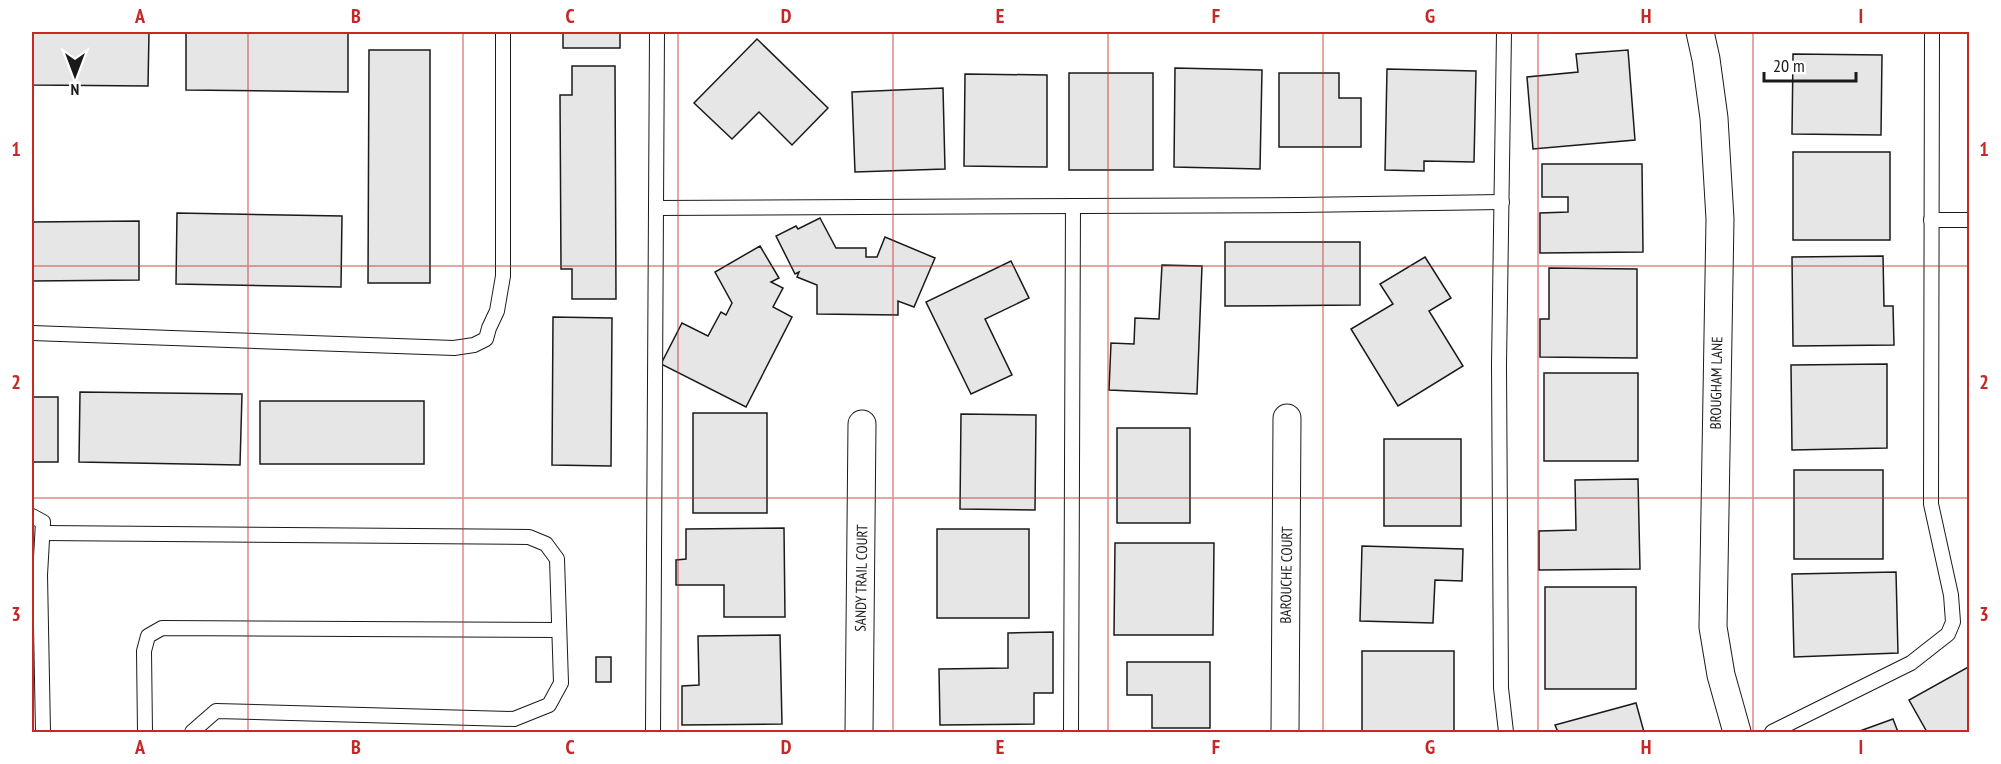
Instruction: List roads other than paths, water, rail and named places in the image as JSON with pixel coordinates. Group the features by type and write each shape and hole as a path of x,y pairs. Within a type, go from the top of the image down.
{"street":[{"name":"BROUGHAM LANE","path":"1700,32 1714,117 1720,219 1713,627 1721,675 1737,732"},
{"name":"BAROUCHE COURT","path":"1284,732 1287,418"},
{"name":"SANDY TRAIL COURT","path":"859,732 862,424"}],"lane":[{"path":"32,333 454,348 474,345 486,339 497,311 503,276 503,32"},
{"path":"653,732 657,32"},
{"path":"1504,32 1499,365 1501,688 1506,732"},
{"path":"1772,732 1911,663 1948,634 1953,622 1951,595 1931,504 1932,32"},
{"path":"656,208 1502,202"},
{"path":"1071,732 1073,206"},
{"path":"1931,219 1970,220"},
{"path":"32,516 43,522 40,575 43,732"},
{"path":"43,533 529,537 546,544 556,559 561,683 549,705 514,719 216,711 192,732"},
{"path":"145,732 144,651 148,636 162,628 559,630"}]}
